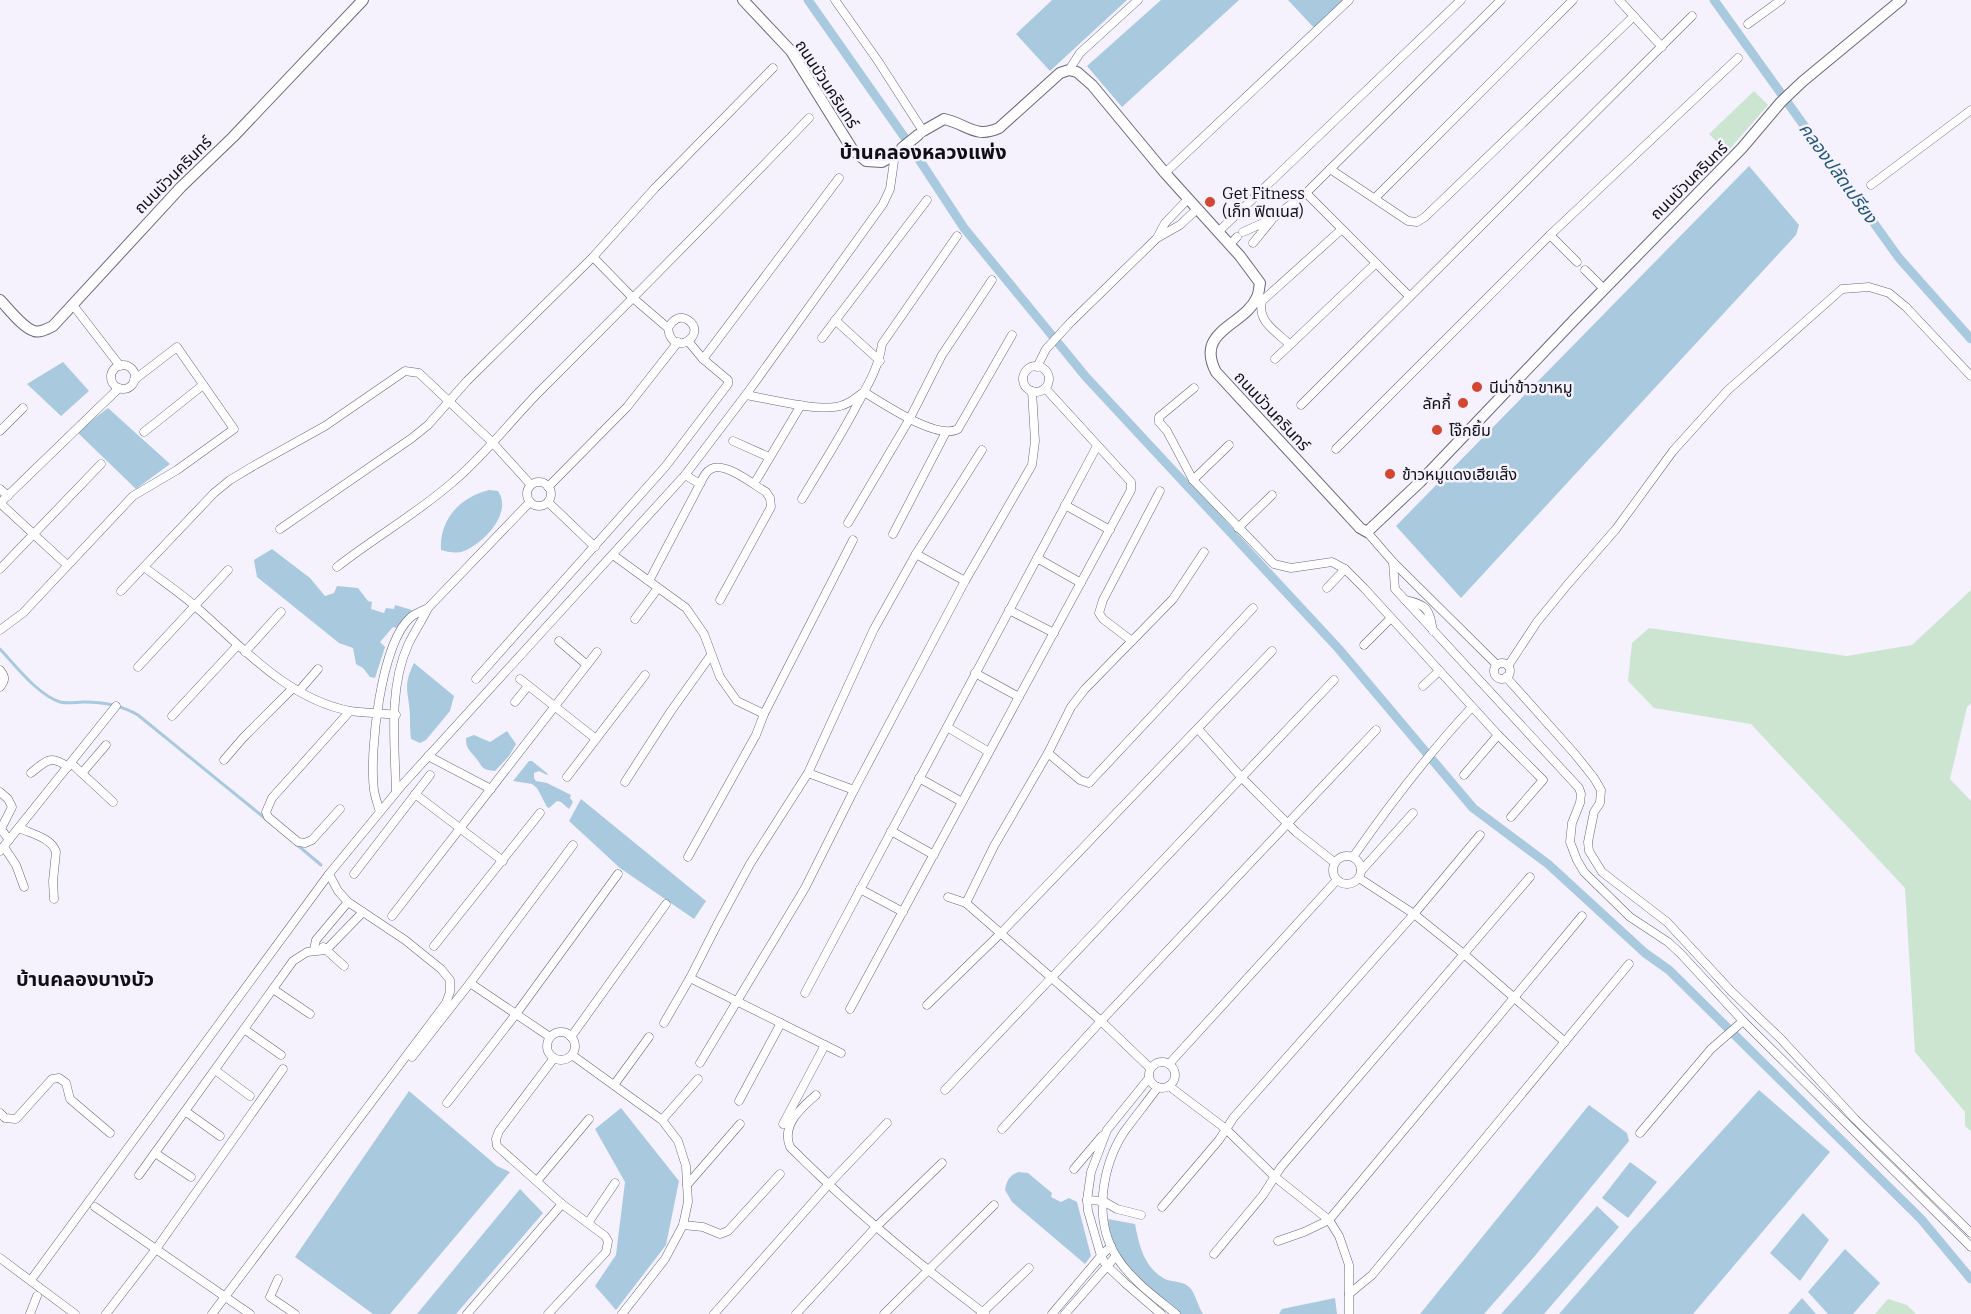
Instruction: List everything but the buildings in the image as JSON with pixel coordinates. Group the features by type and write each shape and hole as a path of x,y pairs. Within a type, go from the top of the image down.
{"street":[{"name":"ถนนบัวนครินทร์","path":"0,300 22,324 34,332 43,331 52,326 160,209 233,137 363,0"},
{"name":"ถนนบัวนครินทร์","path":"743,0 791,51 852,149 866,161 882,162 944,119 969,130 988,133 999,128 1060,73 1070,70 1077,72 1092,85 1165,173 1218,232 1236,238 1247,249 1260,283 1257,297 1251,306 1218,335 1210,348 1210,361 1224,381 1360,528 1367,532 1436,466 1749,141 1780,102 1900,0"},
{"path":"835,0 878,61 921,133"},
{"path":"1070,70 1080,53 1138,0"},
{"path":"1165,173 1349,0"},
{"path":"1218,232 1461,0"},
{"path":"1236,238 1272,219 1306,193 1501,0"},
{"path":"1375,198 1573,0"},
{"path":"1619,0 1662,47"},
{"path":"1748,24 1781,0"},
{"path":"1330,169 1408,220 1417,222 1425,217 1634,16"},
{"path":"1301,405 1692,16"},
{"path":"1336,449 1550,235 1738,58"},
{"path":"280,529 412,438 593,257 656,188 773,68"},
{"path":"1871,185 1971,110"},
{"path":"337,567 368,542 414,513 453,482 809,118"},
{"path":"31,1280 329,874 428,756 685,475 746,395 883,204 890,189 898,152"},
{"path":"703,359 839,178"},
{"path":"1306,193 1409,296"},
{"path":"1157,238 1165,223 1188,199"},
{"path":"822,338 927,200"},
{"path":"1037,366 1046,350 1071,322 1157,238 1179,226 1197,209"},
{"path":"1247,249 1272,219"},
{"path":"1289,344 1262,318 1260,310 1262,302 1342,229"},
{"path":"1550,235 1577,262"},
{"path":"802,499 848,424 880,361 882,344 957,236"},
{"path":"593,257 633,298 668,328"},
{"path":"1275,359 1376,262"},
{"path":"1585,270 1604,289"},
{"path":"848,523 909,420 942,354 992,280"},
{"path":"1508,666 1503,663 1497,665 1494,670 1495,676 1500,679 1506,677 1509,672 1508,666 1537,622 1616,529 1673,451 1728,390 1842,289 1869,287 1889,294 1906,307 1971,376"},
{"path":"73,305 120,366 130,368 134,374 134,380"},
{"path":"683,317 689,320 693,326 694,332 688,341 678,342 669,335 668,328 677,318 683,317"},
{"path":"835,320 880,361"},
{"path":"864,392 909,420 946,432 953,432 958,429 1012,335"},
{"path":"476,679 665,467 728,384 728,380 703,359 688,341"},
{"path":"548,487 627,407 678,342"},
{"path":"0,630 23,613 66,565 134,496 177,471 234,429 177,348 134,380 129,387 114,386 111,379 113,371 120,366"},
{"path":"1037,366 1045,369 1049,381 1045,388 1036,392 1026,386 1024,374 1028,369 1037,366"},
{"path":"121,591 214,493 230,480 325,426 405,371 419,374 492,442 531,485"},
{"path":"144,432 203,385"},
{"path":"66,565 0,503 119,388"},
{"path":"850,1009 1110,530 1132,485 1045,388"},
{"path":"1194,388 1159,417 1159,422 1167,431 1193,480 1274,564 1292,568 1332,562 1345,568 1498,735 1543,780 1511,817"},
{"path":"700,1063 805,888 854,790 965,581 1032,465 1035,441 1032,391"},
{"path":"746,395 801,405 839,407 864,392"},
{"path":"757,479 801,405"},
{"path":"0,431 23,408"},
{"path":"892,534 946,432"},
{"path":"733,441 770,457"},
{"path":"1193,480 1229,445"},
{"path":"805,993 1097,446"},
{"path":"664,1023 750,864 808,773 874,629 916,554 982,450"},
{"path":"0,569 101,464"},
{"path":"649,581 706,472 712,468 724,467 766,492 770,498 771,507 720,600"},
{"path":"685,475 700,484"},
{"path":"538,482 548,487 551,495 548,502 537,506 530,502 527,492 531,485 538,482"},
{"path":"0,489 8,496"},
{"path":"1132,641 1103,619 1099,613 1103,600 1160,491"},
{"path":"1238,528 1272,495"},
{"path":"396,792 396,715 399,676 408,645 428,608 530,502"},
{"path":"548,502 595,547"},
{"path":"1065,505 1110,530"},
{"path":"1367,532 1393,562 1497,665"},
{"path":"688,857 756,735 764,714 853,540"},
{"path":"966,903 994,846 1048,753 1071,707 1085,689 1173,598 1204,552"},
{"path":"916,554 965,581"},
{"path":"613,555 686,608 704,634 720,677 737,701 764,714"},
{"path":"1037,558 1081,583"},
{"path":"1393,562 1395,589 1404,600 1420,603 1430,614 1433,632 1579,788 1581,803 1572,823 1570,842 1584,872 1630,917 1668,942 1740,1023 1971,1247"},
{"path":"144,567 194,606 237,646 296,690 350,711 396,715"},
{"path":"1327,588 1345,568"},
{"path":"138,667 228,570"},
{"path":"635,619 658,588"},
{"path":"380,812 374,790 375,734 379,695 400,630 411,617 428,608"},
{"path":"1048,753 1080,780 1089,783 1253,608"},
{"path":"1009,610 1054,633"},
{"path":"245,652 281,612"},
{"path":"1364,645 1391,618"},
{"path":"558,641 587,665"},
{"path":"172,716 237,646"},
{"path":"927,1005 1001,933 1272,651"},
{"path":"392,916 597,652"},
{"path":"625,783 671,711 711,655"},
{"path":"224,760 243,738 318,669"},
{"path":"0,670 5,676 5,681 0,687"},
{"path":"1424,686 1439,671"},
{"path":"975,673 1019,698"},
{"path":"567,777 645,675"},
{"path":"1506,677 1574,753 1601,790 1600,804 1594,812 1588,842 1589,851 1602,872 1667,922 1856,1119 1971,1233"},
{"path":"520,679 596,739"},
{"path":"945,1090 1334,680"},
{"path":"514,702 528,686"},
{"path":"4,846 116,706"},
{"path":"1353,857 1419,766 1472,707"},
{"path":"340,809 312,840 305,843 298,842 268,817 266,812 272,798 350,711"},
{"path":"947,727 989,752"},
{"path":"1198,729 1288,824 1334,862"},
{"path":"1002,1129 1376,730"},
{"path":"1464,774 1498,735"},
{"path":"82,774 106,745"},
{"path":"428,756 491,789"},
{"path":"31,773 44,762 52,759 58,760 82,774 113,802"},
{"path":"808,773 854,790"},
{"path":"354,874 430,774"},
{"path":"920,778 962,802"},
{"path":"0,792 8,799 12,807 1,829 4,846 16,865 24,887"},
{"path":"416,794 502,861"},
{"path":"434,946 540,813"},
{"path":"1413,813 1360,875 1356,881 1346,885 1336,881 1332,872 1334,862 1343,856 1353,857 1359,863 1360,875 1465,955 1565,1042"},
{"path":"18,828 46,840 55,848 57,852 53,881 54,899"},
{"path":"891,831 934,855"},
{"path":"1162,1207 1219,1140 1234,1117 1414,914 1480,835"},
{"path":"405,1065 470,983 573,845"},
{"path":"212,1314 446,1003 450,992 450,980 441,969 405,940 348,902 338,891 329,874"},
{"path":"447,1103 516,1014 618,874"},
{"path":"1214,1254 1263,1195 1281,1167 1530,877"},
{"path":"1169,1064 1336,881"},
{"path":"860,889 903,912"},
{"path":"948,897 966,903 1101,1021 1150,1068"},
{"path":"314,950 316,940 348,902"},
{"path":"572,1037 666,904"},
{"path":"139,1175 297,957 314,950 326,950 363,912"},
{"path":"1278,1241 1329,1220 1582,916"},
{"path":"316,940 344,966"},
{"path":"1349,1294 1372,1275 1629,964"},
{"path":"690,978 841,1053"},
{"path":"470,983 550,1037"},
{"path":"273,989 309,1014"},
{"path":"739,1101 781,1023"},
{"path":"1640,1133 1712,1049 1740,1023"},
{"path":"244,1029 281,1055"},
{"path":"557,1033 565,1033 572,1037 575,1044 572,1055 561,1060 554,1058 548,1053 547,1045 550,1037 557,1033"},
{"path":"614,1085 649,1037"},
{"path":"783,1124 825,1045"},
{"path":"572,1055 662,1120 678,1141 686,1166 688,1202 683,1225 665,1259 622,1314"},
{"path":"548,1314 606,1252 609,1241 606,1236 562,1204 497,1146 496,1139 499,1131 554,1058"},
{"path":"1074,1170 1149,1078 1150,1068 1153,1065 1161,1061 1169,1064 1175,1074 1170,1086"},
{"path":"106,1314 156,1249 284,1069"},
{"path":"214,1070 250,1096"},
{"path":"0,1113 5,1118 16,1119 52,1079 59,1078 66,1083 70,1099 110,1133"},
{"path":"1149,1078 1158,1088"},
{"path":"662,1120 698,1079"},
{"path":"1176,1314 1135,1279 1116,1256 1102,1217 1106,1172 1123,1134 1158,1088 1170,1086 1226,1129 1275,1177 1329,1220 1340,1236 1349,1265 1349,1314"},
{"path":"816,1095 796,1113 788,1132 790,1147 828,1185 876,1227 983,1313 1029,1268"},
{"path":"185,1111 220,1136"},
{"path":"537,1181 589,1119"},
{"path":"714,1314 886,1123"},
{"path":"687,1185 740,1124"},
{"path":"1107,1130 1091,1172 1087,1200 1101,1256 1106,1265 1161,1314"},
{"path":"155,1153 191,1178"},
{"path":"796,1314 876,1227 942,1163"},
{"path":"1091,1172 1106,1172"},
{"path":"683,1225 703,1227 720,1234 728,1231 780,1174"},
{"path":"588,1223 615,1183"},
{"path":"1087,1200 1103,1201 1117,1209 1141,1215"},
{"path":"467,1314 562,1204"},
{"path":"884,1314 994,1205"},
{"path":"95,1207 250,1314"},
{"path":"1052,1314 1112,1246"},
{"path":"1065,1314 1116,1256"},
{"path":"0,1258 74,1314"},
{"path":"278,1279 270,1297 295,1314"},
{"path":"30,1314 37,1296"}],"green space":[{"path":"1754,91 1768,105 1727,152 1709,134"},
{"path":"1971,590 1971,703 1967,707 1950,779 1971,801 1971,1131 1965,1126 1965,1112 1915,1052 1905,888 1751,724 1654,708 1628,681 1632,643 1649,628 1847,656 1912,645"},
{"path":"1888,1299 1907,1305 1916,1314 1875,1314"}],"water":[{"path":"1052,0 1127,0 1050,71 1016,34"},
{"path":"1161,0 1239,0 1122,107 1087,66"},
{"path":"1288,0 1349,0 1317,31"},
{"path":"1749,166 1799,225 1796,235 1461,598 1396,526"},
{"path":"63,362 89,391 61,416 27,384"},
{"path":"108,408 170,464 136,489 77,432"},
{"path":"489,490 498,491 502,500 502,509 488,534 464,551 455,553 441,550 444,529 453,511 469,498"},
{"path":"272,549 310,578 325,596 334,593 337,586 358,588 368,601 372,602 371,609 384,613 386,608 394,609 395,605 412,610 380,642 385,647 375,678 370,677 363,668 356,664 353,648 339,643 257,577 254,560"},
{"path":"414,663 454,696 450,711 426,740 420,743 411,739 407,689 408,678"},
{"path":"507,731 516,744 509,756 495,771 484,769 468,749 466,738 474,735 490,742"},
{"path":"529,761 548,774 539,771 534,773 536,781 547,783 571,795 573,802 569,809 557,801 549,808 547,807 537,788 532,784 513,781"},
{"path":"581,799 706,901 694,919 620,868 569,821"},
{"path":"1759,1090 1830,1152 1693,1314 1559,1314 1632,1230"},
{"path":"409,1091 497,1166 510,1172 390,1314 373,1314 295,1257"},
{"path":"1589,1105 1627,1133 1629,1141 1484,1314 1420,1314"},
{"path":"621,1108 679,1181 666,1245 616,1310 595,1286 616,1255 625,1182 595,1129"},
{"path":"1630,1162 1657,1182 1628,1218 1602,1198"},
{"path":"1018,1172 1028,1173 1052,1193 1051,1197 1061,1202 1069,1198 1077,1202 1091,1256 1085,1264 1012,1202 1005,1190 1009,1179"},
{"path":"520,1189 543,1213 456,1314 417,1314"},
{"path":"1597,1206 1619,1227 1544,1314 1501,1314"},
{"path":"1803,1213 1829,1240 1800,1281 1770,1253"},
{"path":"1108,1219 1135,1224 1141,1248 1152,1269 1165,1279 1188,1286 1203,1314 1177,1314 1133,1275 1109,1237"},
{"path":"1845,1249 1880,1283 1853,1314 1828,1314 1808,1292"},
{"path":"1335,1298 1337,1314 1279,1314 1282,1309"},
{"path":"1802,1298 1816,1314 1788,1314"}],"waterway":[{"path":"808,0 905,138 964,228 1086,377 1338,648 1473,808 1548,864 1645,953 1669,970 1921,1219 1971,1279"},
{"name":"คลองปลัดเปรียง","path":"1714,0 1899,258 1971,339"},
{"path":"0,649 28,679 44,693 60,702 112,705 138,715 267,820"},
{"path":"295,843 321,865"}],"place":[{"name":"Get Fitness (เก็ท ฟิตเนส)","path":"1210,202"},
{"name":"นีน่าข้าวขาหมู","path":"1477,387"},
{"name":"ลัคกี้","path":"1463,403"},
{"name":"โจ๊กยิ้ม","path":"1437,430"},
{"name":"ข้าวหมูแดงเฮียเส็ง","path":"1390,474"}],"district":[{"name":"บ้านคลองหลวงแพ่ง","path":"923,152"},
{"name":"บ้านคลองบางบัว","path":"85,979"}]}
